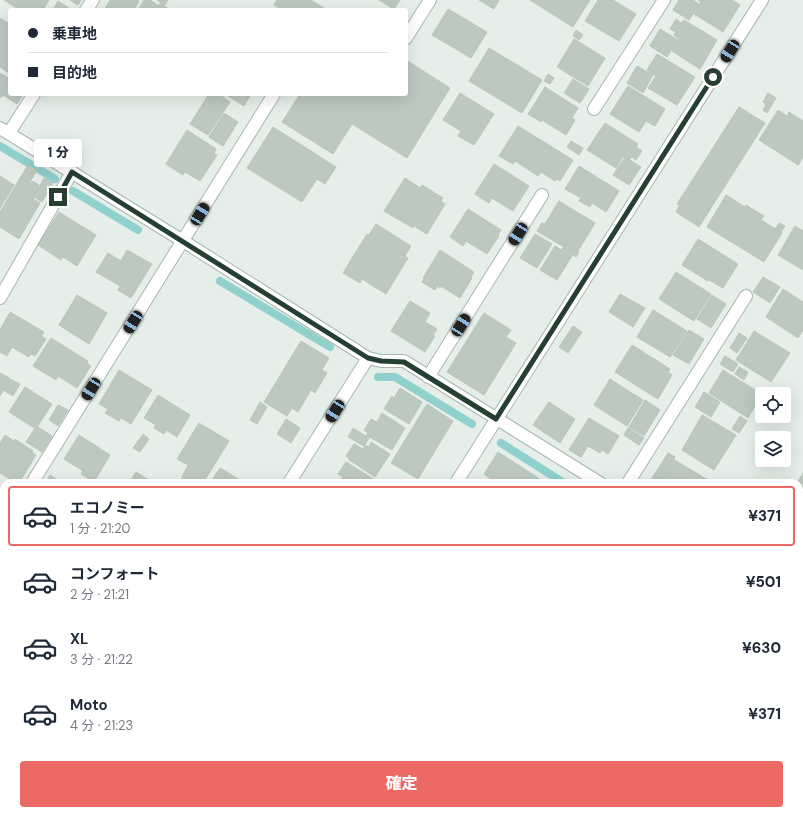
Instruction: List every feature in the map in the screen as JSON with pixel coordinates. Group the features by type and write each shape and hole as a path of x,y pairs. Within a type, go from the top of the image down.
{"street":[{"path":"408,35 430,0"},
{"path":"594,109 664,0"},
{"path":"458,479 762,0"},
{"path":"32,96 5,131 368,358 381,361 404,362 594,479"},
{"path":"34,479 273,96"},
{"path":"0,298 72,172"},
{"path":"428,377 542,195"},
{"path":"631,479 746,296"},
{"path":"292,479 368,358"}],"building":[{"path":"4,0 49,0 44,8 17,8"},
{"path":"70,0 81,0 78,5"},
{"path":"110,0 139,1 135,8 105,8"},
{"path":"144,0 150,0 159,6 160,3 167,8 139,8"},
{"path":"157,0 168,0 165,5"},
{"path":"277,0 311,0 324,8 279,8 274,5"},
{"path":"379,0 400,0 395,8"},
{"path":"479,0 499,0 494,9"},
{"path":"530,0 590,0 573,27"},
{"path":"598,0 613,0 636,14 619,41 585,21"},
{"path":"679,0 693,0 699,4 689,20 673,10"},
{"path":"698,0 732,0 740,5 723,32 694,14 701,2"},
{"path":"58,1 69,8 54,8"},
{"path":"448,9 487,32 471,58 432,35"},
{"path":"0,18 8,23 8,73 0,67"},
{"path":"676,19 681,23 684,20 717,40 700,69 672,51 679,39 674,35 676,32 670,29"},
{"path":"660,29 678,40 667,57 650,46"},
{"path":"576,30 583,35 579,40 573,36"},
{"path":"574,39 605,58 588,86 557,67"},
{"path":"489,48 542,80 522,113 469,81"},
{"path":"657,54 695,77 677,105 648,88 656,76 647,70"},
{"path":"408,61 450,88 407,158 352,124 333,154 282,122 299,96 408,96"},
{"path":"637,66 653,75 643,93 627,83"},
{"path":"0,73 8,78 8,96 22,96 17,104 3,95 0,97"},
{"path":"548,74 554,78 550,84 544,81"},
{"path":"573,79 589,89 580,103 564,93"},
{"path":"628,86 665,109 655,126 646,121 639,132 610,114"},
{"path":"545,87 578,108 572,118 575,120 566,135 542,120 541,122 528,114"},
{"path":"460,93 494,114 474,145 458,136 461,131 443,120"},
{"path":"768,93 776,98 767,113 763,110 766,104 763,102"},
{"path":"208,96 222,96 230,102 208,135 190,124"},
{"path":"228,96 250,96 244,106"},
{"path":"739,107 765,123 699,227 676,212 680,205 677,204"},
{"path":"778,110 787,116 789,112 803,121 803,157 798,165 759,140"},
{"path":"224,113 238,122 223,146 209,137"},
{"path":"605,123 638,144 636,147 642,151 636,160 632,157 629,160 623,156 616,168 587,150"},
{"path":"518,126 573,160 560,181 557,179 555,181 541,172 538,176 515,161 513,164 499,156"},
{"path":"273,127 336,167 325,184 317,179 302,202 247,168"},
{"path":"187,130 216,149 214,153 217,155 200,181 185,172 183,175 166,164"},
{"path":"571,141 583,148 579,155 567,147"},
{"path":"625,157 641,167 629,185 613,175"},
{"path":"494,164 529,186 513,211 492,198 489,203 475,194"},
{"path":"28,165 37,170 29,183 20,178"},
{"path":"579,166 619,191 606,212 592,203 590,207 579,201 581,198 565,189"},
{"path":"0,176 14,185 0,208"},
{"path":"20,178 31,184 32,181 39,185 33,199 40,203 19,239 0,227 0,212"},
{"path":"44,178 53,183 42,202 34,197"},
{"path":"405,178 445,204 427,234 414,226 413,228 384,211"},
{"path":"422,185 443,198 441,201 420,188"},
{"path":"726,195 745,207 746,205 764,216 761,220 782,233 764,262 707,227"},
{"path":"559,201 595,223 578,251 566,244 564,247 537,231 542,223 545,224"},
{"path":"468,209 501,230 498,235 499,236 487,254 466,241 463,246 450,237"},
{"path":"59,212 96,235 77,266 63,257 61,260 38,245"},
{"path":"779,223 785,226 781,232 775,229"},
{"path":"376,224 411,246 405,256 369,235"},
{"path":"795,226 803,231 803,270 778,255"},
{"path":"367,234 408,258 386,294 362,279 360,283 343,273"},
{"path":"535,234 552,244 537,268 520,258"},
{"path":"698,239 738,264 723,288 709,280 708,281 682,265"},
{"path":"566,244 579,252 576,257 562,249"},
{"path":"555,246 572,256 557,280 540,270"},
{"path":"127,250 152,264 131,298 118,290 120,286 96,272 108,253 121,261"},
{"path":"440,250 474,272 460,298 441,286 440,288 437,286 435,290 422,282"},
{"path":"676,272 711,294 694,321 659,299"},
{"path":"763,277 780,287 770,303 753,292"},
{"path":"783,289 803,302 803,330 798,338 766,317"},
{"path":"620,294 645,308 633,327 609,312"},
{"path":"77,295 107,313 89,344 59,325"},
{"path":"712,295 726,304 711,328 697,319"},
{"path":"410,301 430,313 425,322 437,329 433,335 435,336 425,352 391,331"},
{"path":"653,310 687,331 670,357 637,337"},
{"path":"10,312 44,332 29,357 12,347 7,356 0,352 0,330"},
{"path":"484,313 511,330 506,337 516,343 484,395 447,372"},
{"path":"573,326 582,332 568,353 559,347"},
{"path":"689,330 704,339 689,364 673,355"},
{"path":"754,331 790,353 771,382 736,360"},
{"path":"739,333 747,338 737,353 730,348"},
{"path":"41,336 46,339 35,356 31,354"},
{"path":"51,338 88,361 87,363 91,366 77,388 58,376 56,380 33,366"},
{"path":"301,341 329,358 322,370 327,373 315,393 311,390 298,412 292,408 287,416 264,402"},
{"path":"632,345 670,369 668,372 672,375 658,399 615,372"},
{"path":"725,356 738,364 733,372 720,364"},
{"path":"739,367 748,372 744,380 735,374"},
{"path":"119,370 152,390 131,424 121,418 119,421 105,413 108,409 99,404"},
{"path":"723,370 755,390 755,406 748,418 709,393"},
{"path":"0,373 10,378 0,396"},
{"path":"10,379 20,384 13,396 3,390"},
{"path":"610,379 643,400 627,426 594,405"},
{"path":"25,387 52,404 36,429 9,412"},
{"path":"400,388 422,402 409,424 384,409 392,396 394,398"},
{"path":"704,392 720,402 711,417 695,407"},
{"path":"158,395 190,415 177,437 166,430 164,434 154,428 156,425 144,418"},
{"path":"645,400 660,410 644,436 629,427"},
{"path":"260,402 267,407 257,424 250,420"},
{"path":"549,402 575,419 560,443 533,425"},
{"path":"427,404 453,421 418,479 391,463"},
{"path":"58,405 68,410 58,426 49,420"},
{"path":"382,413 405,428 392,450 366,435 368,433 364,430 371,419 377,422"},
{"path":"702,415 736,435 714,470 682,450"},
{"path":"740,416 747,421 739,433 732,429"},
{"path":"589,418 619,436 608,454 602,450 600,453 588,446 581,457 569,450"},
{"path":"286,419 300,428 291,443 277,434"},
{"path":"199,423 229,441 205,479 185,479 182,477 188,465 177,459"},
{"path":"38,427 52,436 42,452 26,442 35,428 36,429"},
{"path":"353,428 369,438 364,446 348,437"},
{"path":"628,428 644,438 639,445 624,435"},
{"path":"143,434 149,439 140,452 133,448"},
{"path":"5,435 36,455 21,479 10,479 0,473 0,443"},
{"path":"79,435 110,455 96,479 89,479 81,474 83,471 64,459"},
{"path":"15,439 33,451 32,452 14,442"},
{"path":"371,442 390,454 375,477 348,459 349,458 346,456 354,444 363,449 365,445 369,447"},
{"path":"498,452 540,479 491,479 484,474"},
{"path":"668,453 675,457 661,479 652,479"},
{"path":"673,459 706,479 660,479"},
{"path":"346,462 373,479 342,479 343,477 338,474"},
{"path":"220,468 238,479 213,479"},
{"path":"136,472 147,479 132,479"},
{"path":"803,473 803,479 799,479"},
{"path":"50,475 56,479 48,479"}],"waterway":[{"path":"0,146 55,179"},
{"path":"73,191 138,230"},
{"path":"220,281 330,347"},
{"path":"378,377 395,377 472,424"},
{"path":"501,443 558,479"}],"route":[{"path":"58,197 72,172 368,358 381,361 404,362 496,419 713,77"}]}
